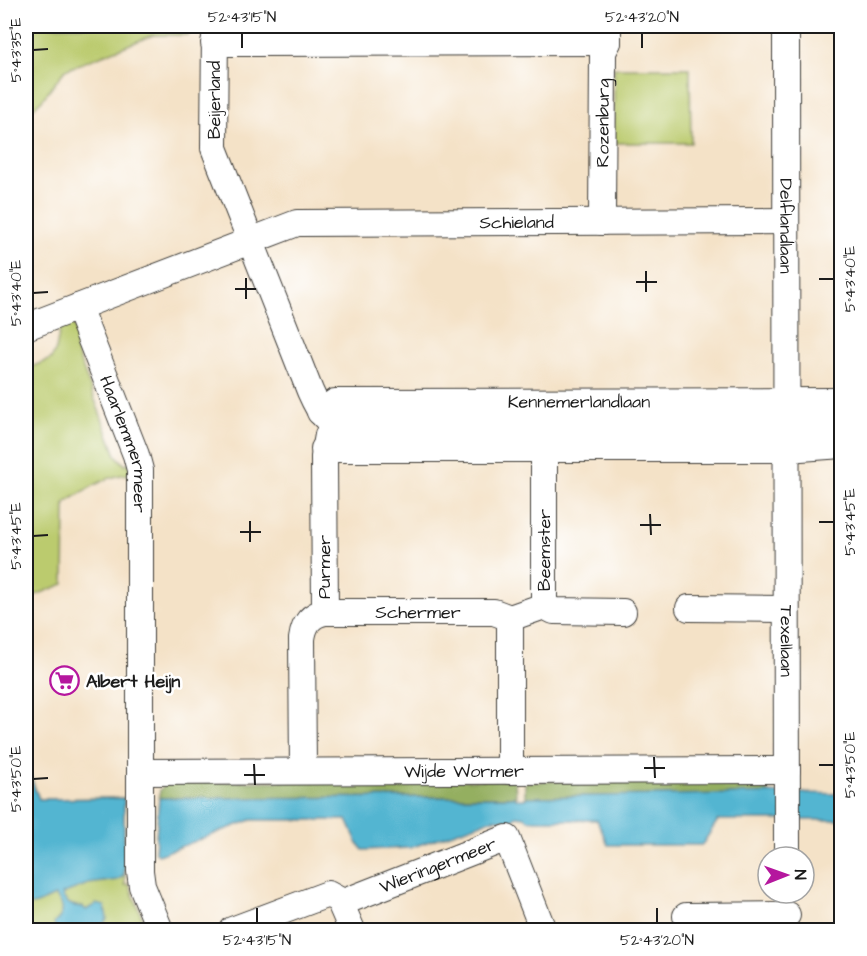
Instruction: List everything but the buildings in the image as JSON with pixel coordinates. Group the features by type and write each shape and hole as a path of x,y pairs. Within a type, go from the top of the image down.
{"street":[{"name":"Delflandlaan","path":"786,26 786,425"},
{"path":"214,34 608,34"},
{"name":"Beijerland","path":"214,34 214,148 250,240"},
{"name":"Rozenburg","path":"602,222 603,52 608,34"},
{"name":"Schieland","path":"250,240 293,224 307,222 786,221"},
{"path":"26,327 250,240 326,418"},
{"name":"Haarlemmermeer","path":"78,307 140,470 141,878 160,930"},
{"name":"Kennemerlandlaan","path":"786,425 842,400"},
{"name":"Kennemerlandlaan","path":"544,437 348,426 326,418 335,402 786,425 842,445"},
{"name":"Purmer","path":"303,771 303,634 309,620 325,612 324,449 326,418"},
{"name":"Kennemerlandlaan","path":"324,449 842,424"},
{"name":"Texellaan","path":"786,425 787,845"},
{"name":"Beemster","path":"510,618 544,606 544,437"},
{"path":"544,606 554,611 623,612"},
{"path":"689,609 786,609"},
{"name":"Schermer","path":"325,612 494,612 510,618"},
{"path":"510,618 510,771"},
{"name":"Wijde Wormer","path":"140,772 510,771 787,782"},
{"name":"Wieringermeer","path":"341,903 507,838 543,930"},
{"path":"232,930 325,895 334,896 341,903 351,930"},
{"path":"686,916 787,913"}],"green space":[{"path":"26,26 194,26 188,35 153,35 65,70 42,100 26,115"},
{"path":"614,68 690,68 691,143 614,143"},
{"path":"73,322 79,343 75,348 116,455 125,465 130,462 132,474 105,480 65,503 64,584 26,599 26,369 51,359 56,349 60,329 26,341 26,333"},
{"path":"26,765 39,799 124,798 125,885 129,884 147,930 26,930"},
{"path":"763,777 762,785 771,794 527,797 525,799 525,782"},
{"path":"515,780 516,799 514,797 159,798 160,790 167,782"}],"water":[{"path":"26,765 39,799 124,798 124,875 118,880 88,884 62,894 68,903 86,910 96,904 105,906 107,919 98,930 56,930 54,923 62,913 62,906 55,896 26,906"},
{"path":"841,794 841,820 718,820 702,845 608,845 597,820 528,820 525,817 516,816 512,820 493,819 410,848 363,850 347,820 251,820 159,855 155,851 159,798 514,797 525,799 527,797"}],"place":[{"name":"Albert Heijn","path":"65,681"}]}
